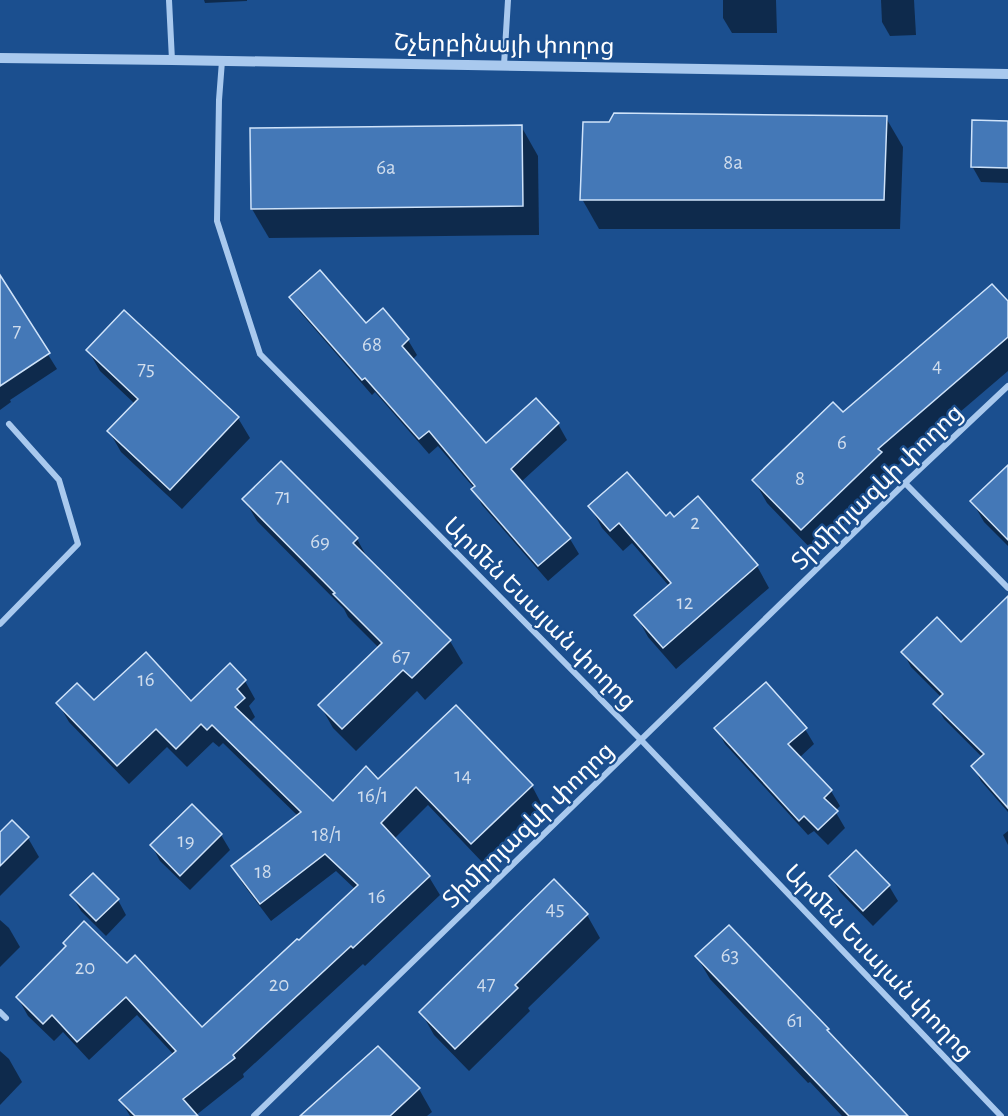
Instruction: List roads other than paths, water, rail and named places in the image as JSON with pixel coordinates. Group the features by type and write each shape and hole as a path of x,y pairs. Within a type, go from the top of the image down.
{"street":[{"path":"169,0 172,60"},
{"path":"504,65 508,0"},
{"name":"Շչերբինայի փողոց","path":"0,58 1008,74"},
{"name":"Արմեն Եսայան փողոց","path":"222,61 217,221 260,354 641,740 1001,1116"},
{"name":"Տիմիրյազևի փողոց","path":"255,1116 905,483 1008,386"},
{"path":"0,624 78,544 59,480 9,424"},
{"path":"905,483 1008,588"},
{"path":"0,1012 6,1018"}]}
